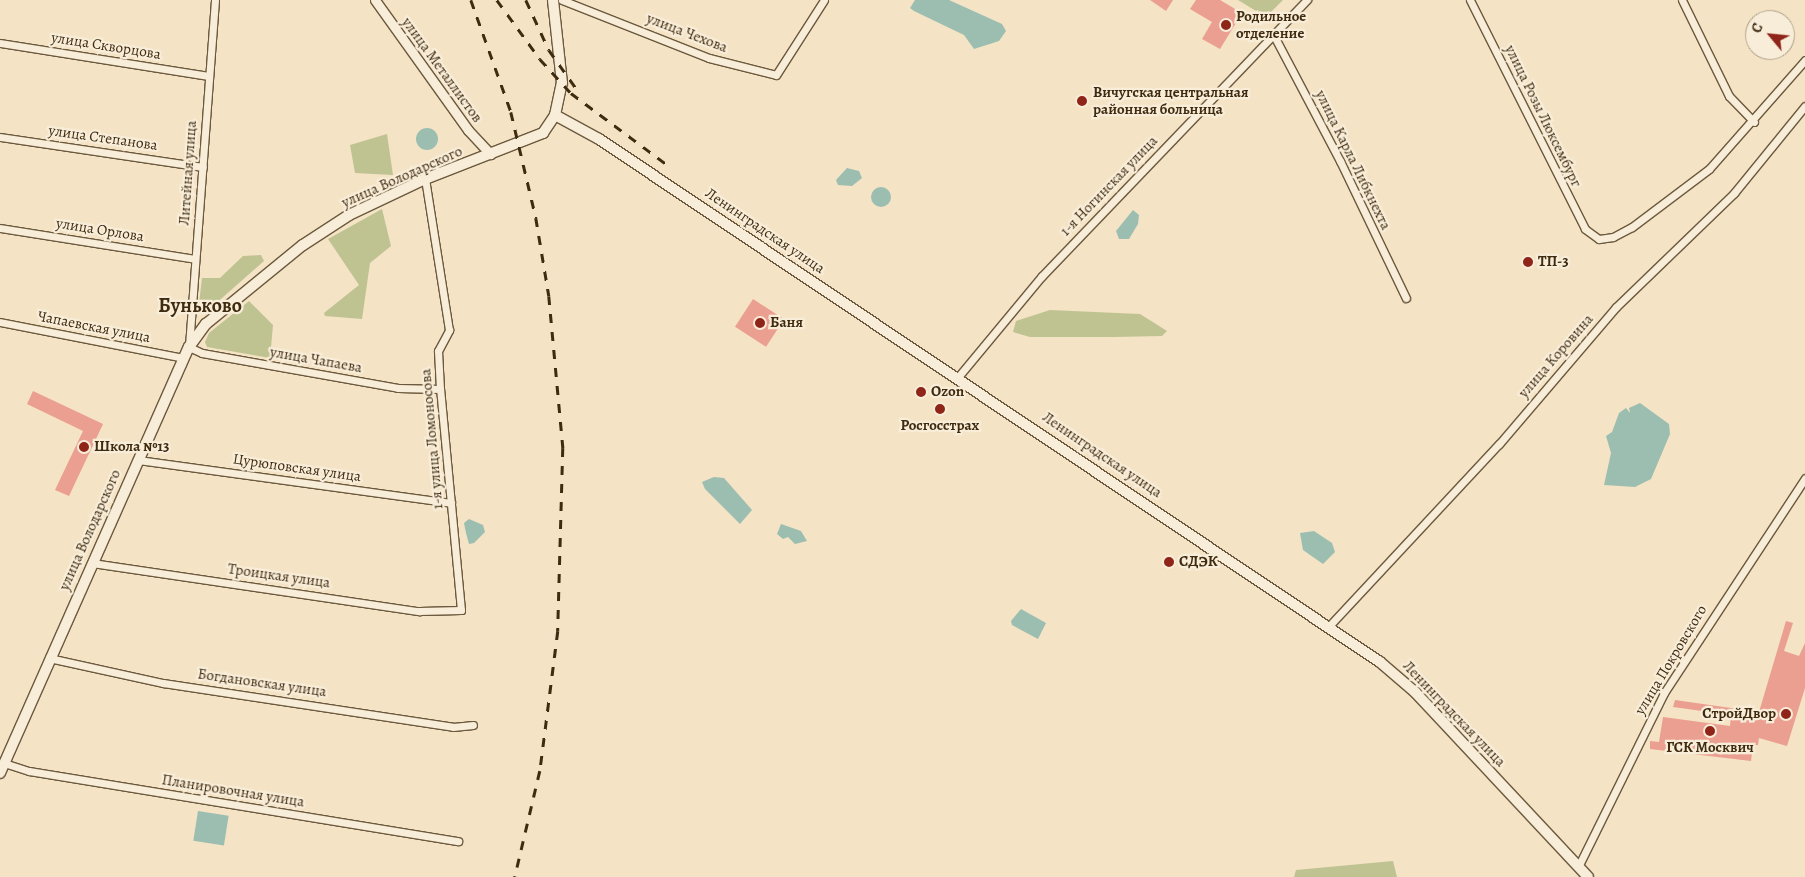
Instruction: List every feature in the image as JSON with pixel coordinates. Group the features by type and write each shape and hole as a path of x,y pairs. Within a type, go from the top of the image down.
{"main road":[{"path":"553,0 562,69 554,115"},
{"name":"улица Володарского","path":"0,773 49,657 183,358 206,324 303,245 369,204 425,179 535,138 554,115"},
{"name":"Ленинградская улица","path":"554,115 599,138 1329,626 1416,692 1588,877"}],"street":[{"name":"Литейная улица","path":"189,347 215,0"},
{"name":"улица Металлистов","path":"375,0 468,130 490,154"},
{"name":"улица Чехова","path":"562,0 709,58 776,75 824,0"},
{"name":"1-я Ногинская улица","path":"958,377 1042,276 1307,0"},
{"name":"улица Розы Люксембург","path":"1470,0 1585,229 1599,239 1614,238 1670,202 1709,169 1754,122"},
{"path":"1682,0 1730,96 1754,122 1805,60"},
{"name":"улица Карла Либкнехта","path":"1273,34 1340,161 1406,298"},
{"name":"улица Скворцова","path":"0,43 208,76"},
{"name":"улица Коровина","path":"1329,626 1498,444 1616,307 1734,194 1805,106"},
{"name":"улица Степанова","path":"0,137 203,167"},
{"name":"1-я улица Ломоносова","path":"425,179 449,330 438,351 461,610"},
{"name":"улица Орлова","path":"0,228 195,259"},
{"name":"Чапаевская улица","path":"0,322 183,358"},
{"name":"улица Чапаева","path":"189,347 202,353 398,388 440,389"},
{"name":"Цурюповская улица","path":"138,460 451,503"},
{"name":"улица Покровского","path":"1578,867 1664,693 1805,478"},
{"name":"Троицкая улица","path":"92,563 401,609 438,613 461,610"},
{"name":"Богдановская улица","path":"49,657 163,683 454,727 473,725"},
{"name":"Планировочная улица","path":"4,763 29,772 458,841"}],"green space":[{"path":"1238,0 1283,0 1266,17"},
{"path":"387,134 393,175 355,173 350,145"},
{"path":"382,209 391,246 370,263 362,319 325,316 324,313 359,285 328,239"},
{"path":"261,255 264,261 205,313 198,312 202,278 220,278 243,256"},
{"path":"249,301 273,325 270,358 207,347 205,342 209,333"},
{"path":"1050,310 1140,314 1167,331 1162,336 1114,337 1030,337 1013,332 1016,321"},
{"path":"1393,861 1397,877 1294,877 1296,870"}],"shaded area":[{"path":"915,0 949,0 1002,24 1006,31 999,41 974,49 964,35 910,8"},
{"path":"427,128 435,131 438,139 435,147 427,150 419,147 416,139 419,131"},
{"path":"847,168 859,171 862,178 852,186 838,185 836,180"},
{"path":"881,187 888,190 891,197 888,204 881,207 874,204 871,197 874,190"},
{"path":"1133,210 1139,215 1138,224 1129,239 1119,239 1116,231"},
{"path":"1640,403 1669,424 1670,434 1651,479 1635,487 1604,485 1611,453 1606,436 1612,432 1619,413 1626,408 1630,413 1629,408"},
{"path":"714,477 724,478 752,510 740,524 705,489 702,482"},
{"path":"469,519 483,525 485,532 474,543 469,544 464,523"},
{"path":"781,524 801,531 807,541 795,544 788,537 783,539 777,534"},
{"path":"1314,531 1332,543 1335,552 1323,564 1303,550 1300,533"},
{"path":"1021,609 1046,623 1038,639 1012,625 1011,621"},
{"path":"198,811 229,816 224,845 193,841"}],"building":[{"path":"1150,0 1173,0 1166,11"},
{"name":"Родильное отделение","path":"1196,0 1220,0 1242,13 1220,49 1202,39 1212,22 1190,9"},
{"name":"Баня","path":"753,299 784,319 766,347 735,327"},
{"name":"Школа №13","path":"33,391 103,424 69,496 55,490 83,431 27,404"},
{"path":"1786,621 1793,623 1784,651 1799,656 1805,643 1805,688 1787,746 1759,738 1758,745 1753,745 1751,761 1650,749 1650,741 1659,742 1663,717 1730,726 1731,715 1673,707 1675,700 1759,712"}],"railway":[{"path":"471,0 511,112 536,218 549,296 563,448 558,631 540,771 515,877"},
{"path":"497,0 540,59 571,93 669,166"},
{"path":"526,0 549,50 578,91"}],"place":[{"name":"Родильное отделение","path":"1226,25"},
{"name":"Вичугская центральная районная больница","path":"1082,101"},
{"name":"ТП-3","path":"1528,262"},
{"name":"Баня","path":"760,323"},
{"name":"Ozon","path":"921,392"},
{"name":"Росгосстрах","path":"940,409"},
{"name":"Школа №13","path":"84,447"},
{"name":"СДЭК","path":"1169,562"},
{"name":"СтройДвор","path":"1786,714"},
{"name":"ГСК Москвич","path":"1710,731"}],"district":[{"name":"Буньково","path":"200,305"}]}
